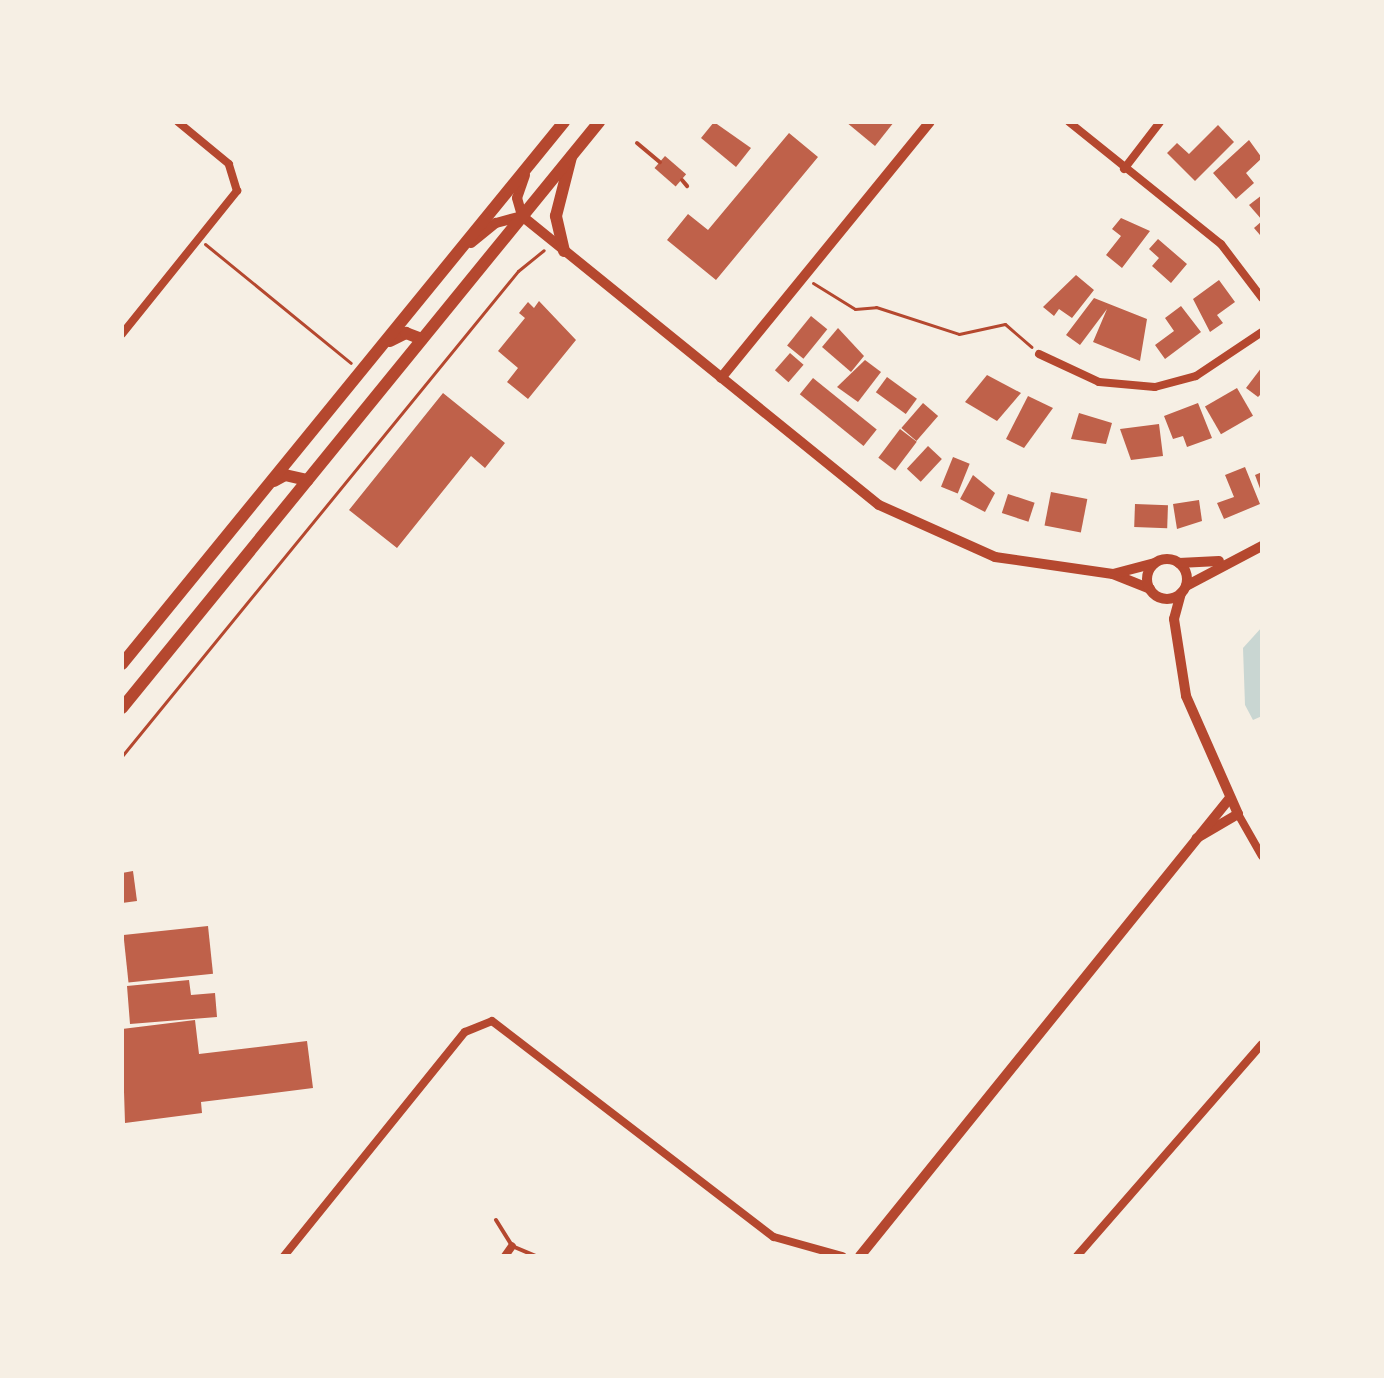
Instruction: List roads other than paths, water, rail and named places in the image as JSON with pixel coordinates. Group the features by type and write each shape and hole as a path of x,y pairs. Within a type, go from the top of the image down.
{"main road":[{"path":"122,664 458,256 564,122"},
{"path":"122,708 599,122"},
{"path":"564,251 556,216 571,157"},
{"path":"378,351 406,333 422,339"},
{"path":"268,485 285,475 307,480"}],"street":[{"path":"122,334 232,200 237,173 178,122"},
{"path":"721,378 930,122"},
{"path":"1069,122 1221,244 1262,298"},
{"path":"1124,169 1160,122"},
{"path":"532,163 519,187 522,216 839,476 915,525 995,557 1113,574 1150,589 1160,597 1174,619 1197,734 1262,856"},
{"path":"458,256 496,223 522,216"},
{"path":"1039,354 1099,382 1155,387 1196,376 1262,332"},
{"path":"1160,597 1183,589 1221,561 1262,546"},
{"path":"1113,574 1155,563 1221,561"},
{"path":"1150,589 1155,563"},
{"path":"1174,619 1183,589 1179,563"},
{"path":"860,1256 1185,845 1229,799"},
{"path":"1185,845 1238,814"},
{"path":"284,1256 465,1032 492,1021 774,1237 842,1256"},
{"path":"1077,1256 1262,1044"},
{"path":"505,1256 512,1246"}],"lane":[{"path":"637,143 660,162"},
{"path":"682,180 687,186"},
{"path":"496,1220 512,1246 536,1256"}]}
